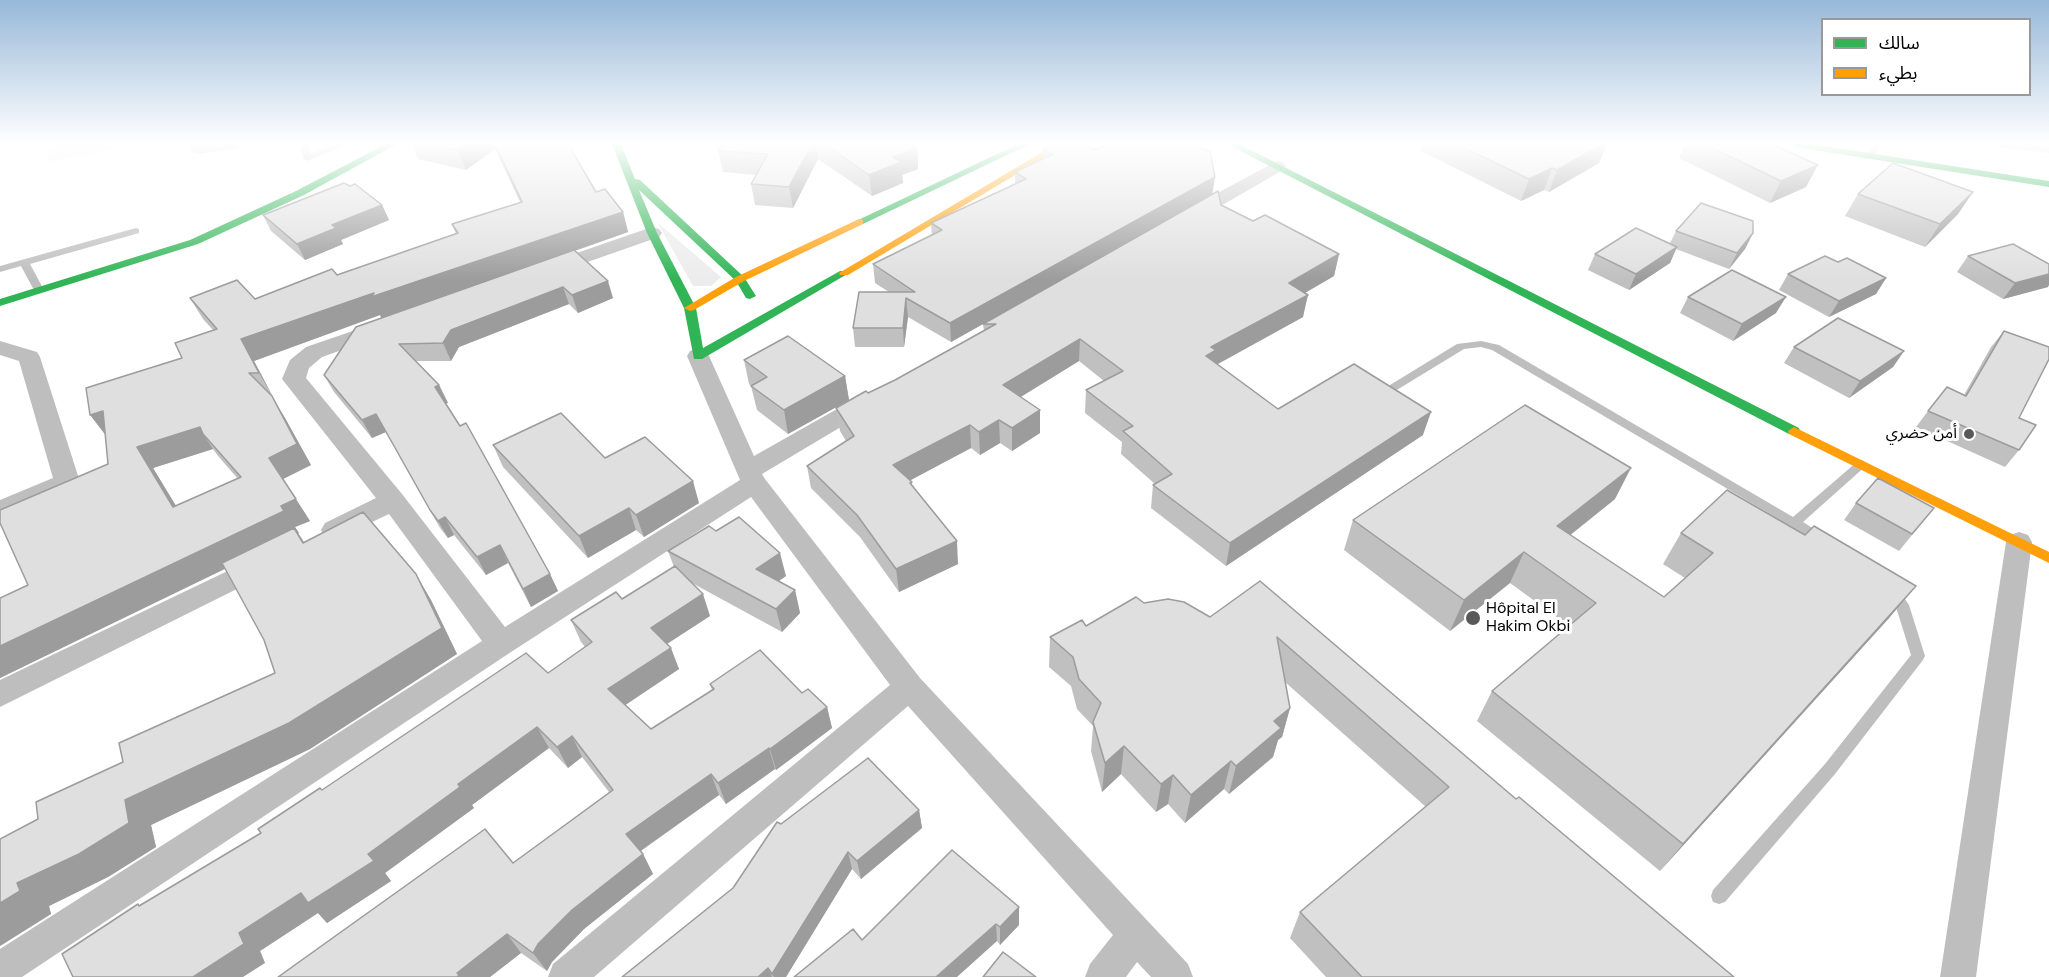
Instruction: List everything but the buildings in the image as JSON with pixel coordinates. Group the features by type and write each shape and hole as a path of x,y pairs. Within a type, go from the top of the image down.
{"street":[{"path":"0,303 194,242 306,190"},
{"path":"634,190 652,233 690,308 698,356 752,477 909,687 1175,977"},
{"path":"645,190 740,279 754,305 756,325"},
{"path":"690,308 740,279 929,190"},
{"path":"698,356 756,325 985,190"},
{"path":"1173,225 1235,190"},
{"path":"1323,190 2049,558"},
{"path":"528,276 652,233"},
{"path":"393,324 314,352 298,365 294,378 393,501 501,644"},
{"path":"0,348 29,357 67,482 0,511"},
{"path":"0,970 884,392"},
{"path":"0,693 393,501"},
{"path":"1958,977 2019,542"},
{"path":"566,977 909,687"},
{"path":"1103,977 1136,934"}],"lane":[{"path":"0,269 136,231"},
{"path":"24,262 39,290"},
{"path":"1377,397 1461,346 1481,344 1495,347 1831,544"},
{"path":"1794,522 1862,464"},
{"path":"1719,896 1830,769 1918,656 1902,605 1885,582"}],"shaded area":[{"path":"657,222 721,277 711,286 693,286"}],"traffic: fast":[{"path":"0,303 194,242 306,190"},
{"path":"634,190 652,233 690,308 698,356 844,273"},
{"path":"645,190 740,279 750,296"},
{"path":"859,222 928,190"},
{"path":"1321,190 1794,431"}],"traffic: slow":[{"path":"844,273 985,190"},
{"path":"690,308 740,279 859,222"},
{"path":"1794,431 2049,558"}],"place":[{"name":"أمن حضري","path":"1969,434"},
{"name":"Hôpital El Hakim Okbi","path":"1473,618"}]}
